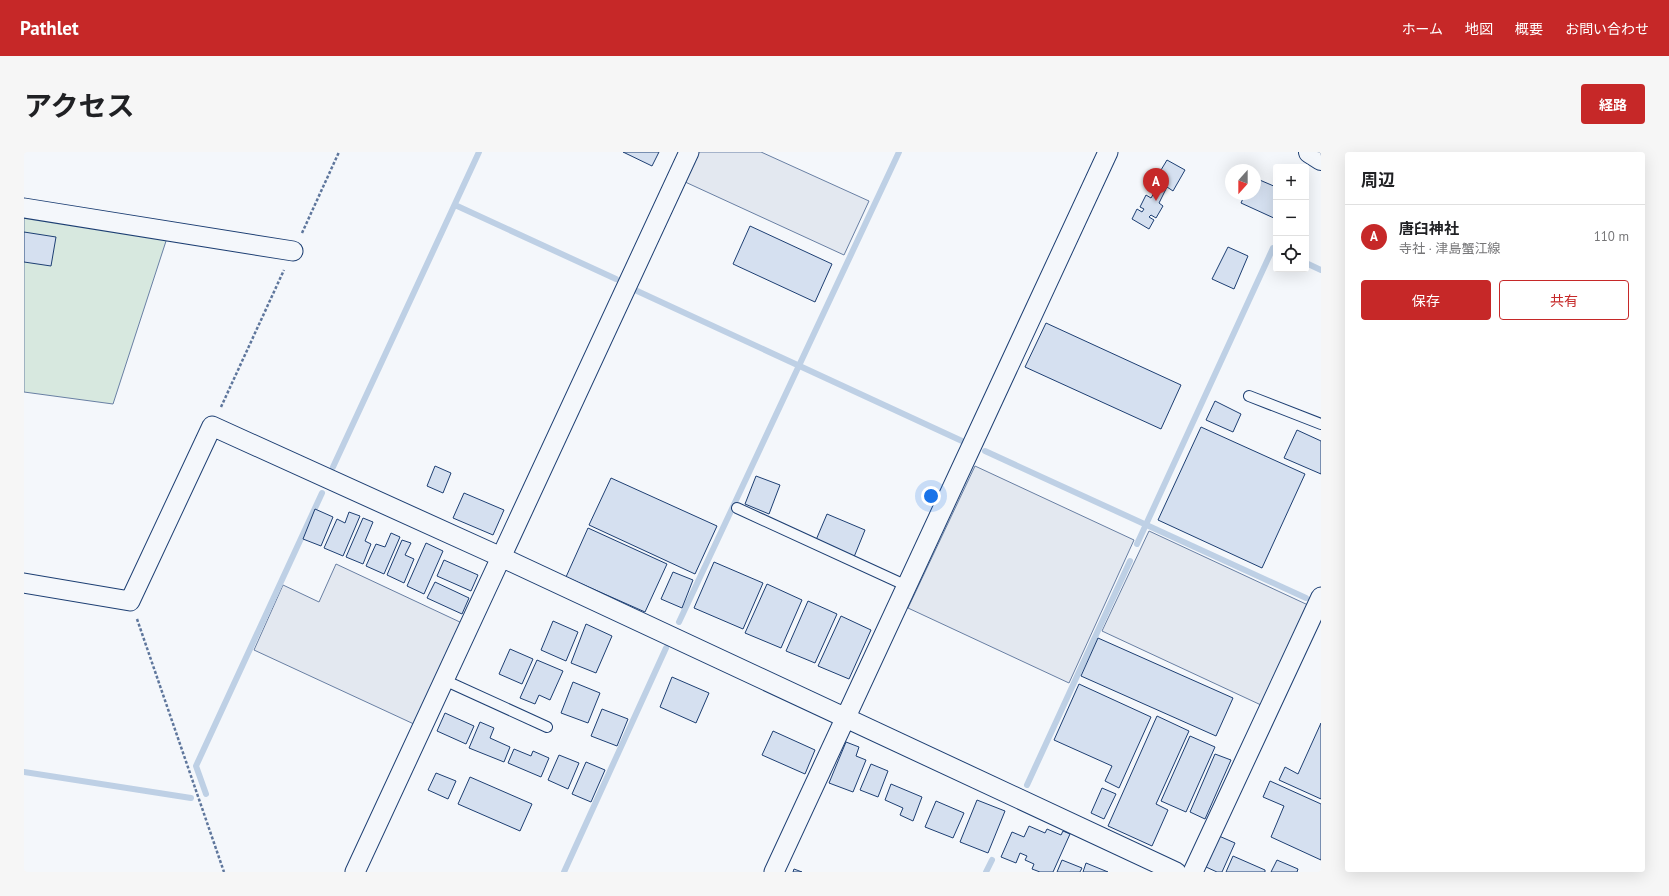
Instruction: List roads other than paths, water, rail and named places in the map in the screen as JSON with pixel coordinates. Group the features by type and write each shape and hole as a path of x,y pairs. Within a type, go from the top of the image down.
{"main road":[{"path":"1310,152 1321,159"}],"street":[{"path":"355,872 689,152"},
{"path":"774,872 1108,152"},
{"path":"24,208 294,250"},
{"path":"24,584 130,601 212,426 501,557 1176,872"},
{"path":"1193,872 1321,597"}],"lane":[{"path":"1249,396 1321,424"},
{"path":"737,508 907,586"},
{"path":"444,680 547,727"}],"waterway":[{"path":"333,467 479,152"},
{"path":"679,622 899,152"},
{"path":"455,205 616,279"},
{"path":"1137,544 1273,248"},
{"path":"1309,264 1321,270"},
{"path":"635,290 962,441"},
{"path":"985,451 1306,598"},
{"path":"206,794 196,766 322,493"},
{"path":"1027,785 1130,561"},
{"path":"564,872 666,648"},
{"path":"24,772 191,798"},
{"path":"986,872 992,860"}],"place":[{"name":"唐臼神社","path":"1156,201"}]}
